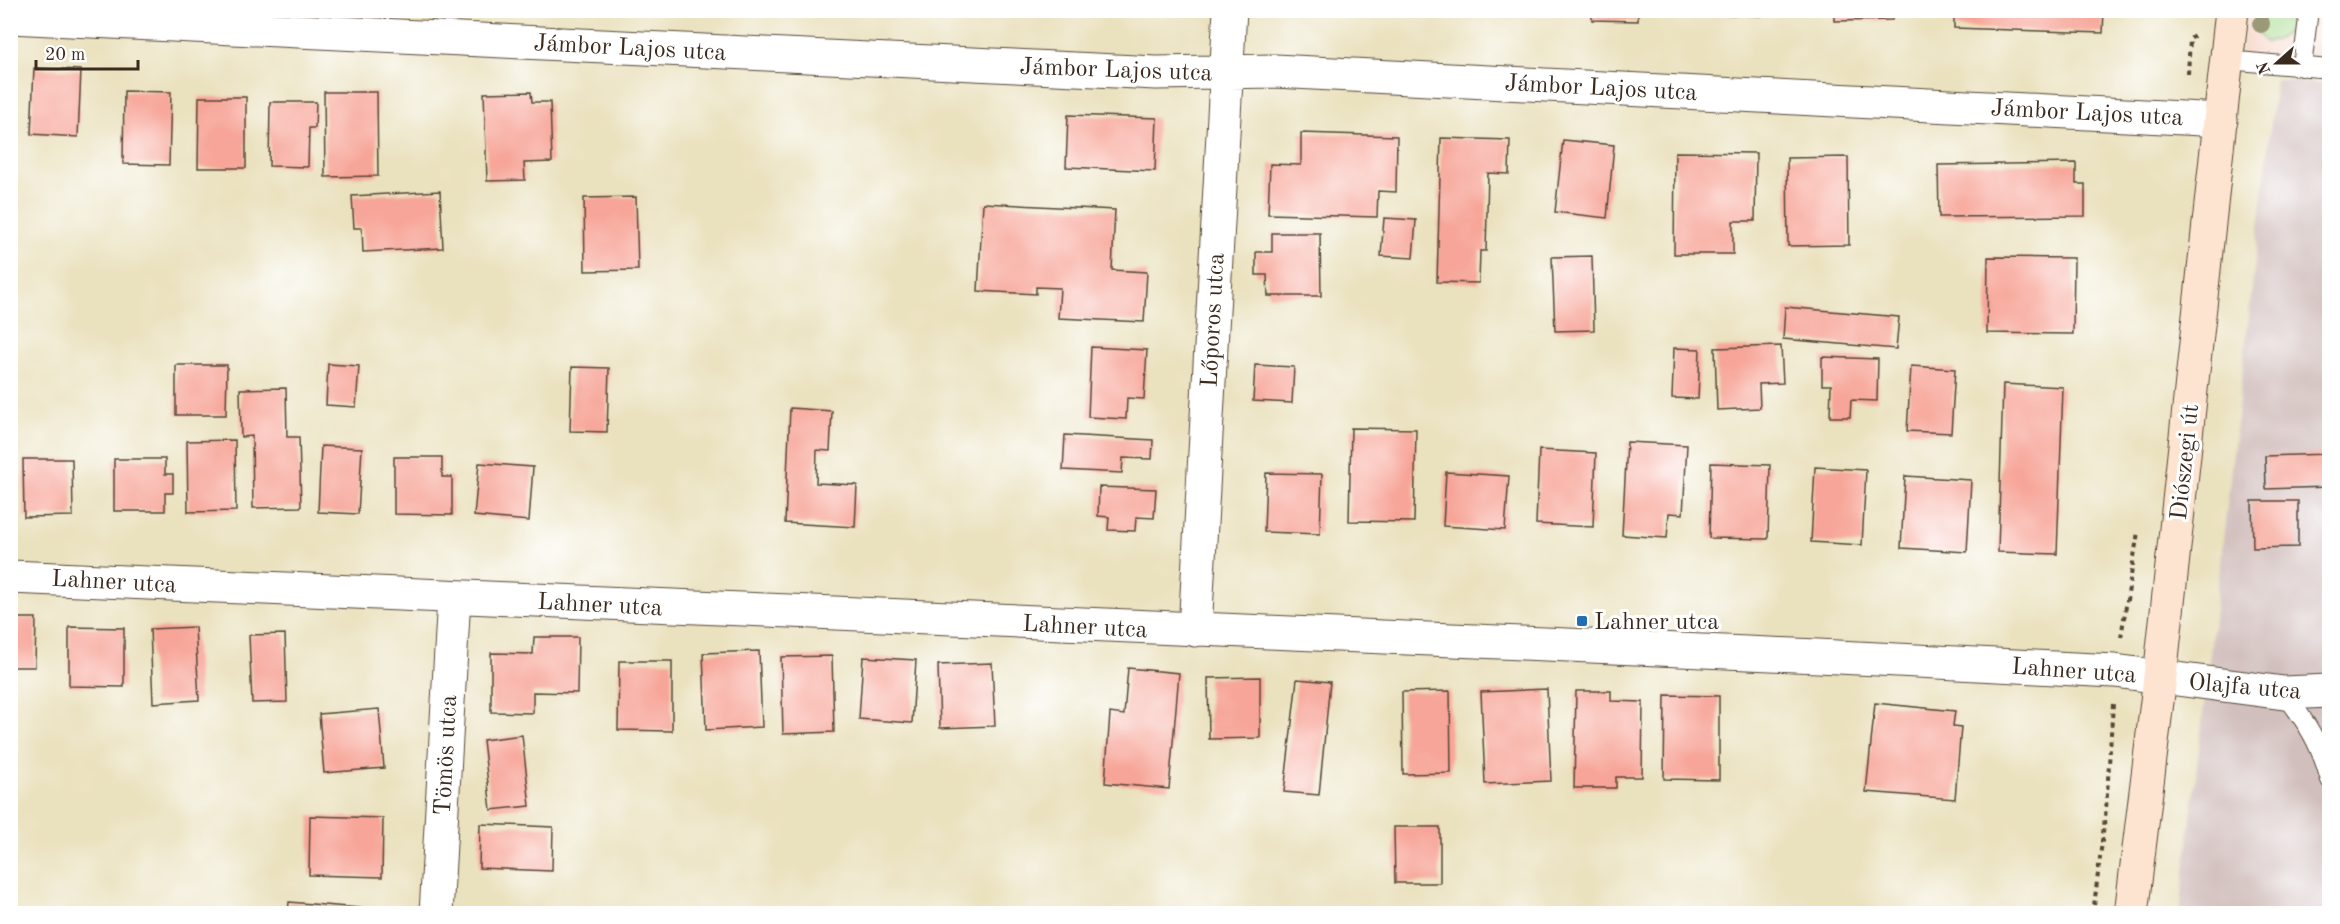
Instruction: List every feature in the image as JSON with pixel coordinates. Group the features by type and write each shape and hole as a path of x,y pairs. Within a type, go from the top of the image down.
{"main road":[{"name":"Diószegi út","path":"2131,914 2160,677 2232,10"}],"street":[{"name":"Lőporos utca","path":"1195,630 1230,10"},
{"name":"Jámbor Lajos utca","path":"10,17 1156,73 1275,71 2221,120"},
{"name":"Lahner utca","path":"10,577 1806,655 2115,671 2160,677"},
{"name":"Tömös utca","path":"436,914 454,597"},
{"name":"Olajfa utca","path":"2160,677 2284,693 2330,691"}],"lane":[{"path":"2302,67 2309,10"},
{"path":"2227,60 2330,69"},
{"path":"2284,693 2311,729 2323,755 2330,780"}],"shaded area":[{"path":"2246,11 2329,11 2329,78 2240,68"},
{"path":"2276,79 2329,84 2329,913 2180,914"}],"green space":[{"path":"2254,11 2297,11 2290,28 2278,39 2266,43 2259,35"}],"building":[{"path":"1476,10 1495,10 1495,17 1476,16"},
{"path":"1592,10 1638,10 1638,21 1592,20"},
{"path":"1694,10 1761,10 1761,16 1694,13"},
{"path":"1834,10 1892,10 1892,20 1834,21"},
{"path":"1954,10 2104,10 2103,33 1954,28"},
{"path":"34,68 81,70 78,137 31,134"},
{"path":"124,91 171,92 169,165 123,164"},
{"path":"324,92 377,92 378,176 325,177"},
{"path":"531,92 532,102 550,102 552,162 524,163 525,180 487,181 484,93"},
{"path":"199,97 246,97 246,168 198,168"},
{"path":"270,102 316,102 315,128 309,128 308,167 269,166"},
{"path":"1068,115 1157,118 1155,171 1066,167"},
{"path":"1301,133 1397,136 1396,192 1378,191 1377,217 1268,214 1270,164 1301,165"},
{"path":"1441,138 1510,140 1509,174 1488,173 1486,251 1480,251 1479,283 1437,282"},
{"path":"1563,140 1614,145 1607,218 1555,212"},
{"path":"1675,152 1756,153 1755,221 1733,221 1733,254 1674,254"},
{"path":"1848,157 1849,245 1788,246 1787,158"},
{"path":"2076,163 2076,184 2085,184 2085,216 1939,217 1938,165"},
{"path":"440,191 443,248 363,252 362,228 354,228 352,196"},
{"path":"636,197 638,270 585,271 584,198"},
{"path":"983,203 1115,210 1112,270 1147,272 1144,322 1058,318 1060,288 1036,287 1036,294 978,291"},
{"path":"1384,218 1416,220 1413,258 1381,256"},
{"path":"1272,233 1320,233 1321,296 1268,296 1267,275 1256,275 1256,252 1272,252"},
{"path":"1592,256 1594,330 1555,331 1552,257"},
{"path":"1988,257 2074,258 2073,334 1987,333"},
{"path":"1785,307 1899,317 1896,349 1783,339"},
{"path":"1781,346 1783,383 1759,384 1760,408 1717,410 1715,348"},
{"path":"1091,347 1147,350 1144,399 1127,398 1126,419 1088,417"},
{"path":"1674,348 1700,349 1698,399 1672,398"},
{"path":"1822,357 1878,359 1877,401 1851,400 1850,417 1830,417 1831,385 1822,385"},
{"path":"328,364 359,366 356,407 326,405"},
{"path":"176,365 227,365 226,415 176,415"},
{"path":"1255,365 1294,367 1292,403 1253,401"},
{"path":"1911,366 1955,369 1951,433 1907,431"},
{"path":"572,367 609,368 607,432 570,431"},
{"path":"2003,384 2063,387 2057,554 1998,552"},
{"path":"286,388 287,437 299,437 301,507 253,508 252,436 241,437 240,389"},
{"path":"790,408 832,411 830,451 817,450 816,483 857,485 855,527 785,523"},
{"path":"1351,428 1416,429 1414,522 1349,521"},
{"path":"1065,435 1153,440 1152,459 1123,458 1122,473 1063,470"},
{"path":"235,440 236,511 188,512 187,441"},
{"path":"1627,442 1687,445 1683,514 1669,513 1667,538 1622,535"},
{"path":"321,446 362,448 358,514 318,512"},
{"path":"1539,450 1596,453 1593,527 1536,524"},
{"path":"2330,454 2330,487 2266,489 2265,456"},
{"path":"394,457 442,457 442,477 452,477 452,515 394,514"},
{"path":"23,459 72,459 73,516 24,517"},
{"path":"114,459 165,459 165,474 173,474 173,493 165,493 165,511 114,511"},
{"path":"479,463 533,467 529,521 474,516"},
{"path":"1711,463 1770,465 1768,539 1709,538"},
{"path":"1815,467 1866,470 1862,545 1811,542"},
{"path":"1446,472 1509,476 1505,530 1443,526"},
{"path":"1266,473 1322,474 1320,534 1264,532"},
{"path":"1905,476 1971,480 1967,552 1901,548"},
{"path":"1099,487 1156,489 1154,518 1136,517 1135,531 1108,530 1109,517 1098,516"},
{"path":"2252,501 2298,501 2298,547 2253,548"},
{"path":"10,618 36,618 35,667 10,667"},
{"path":"69,627 124,628 124,687 69,686"},
{"path":"195,627 199,700 153,703 150,629"},
{"path":"285,634 287,702 252,703 249,635"},
{"path":"534,637 578,637 577,693 533,692 533,713 491,712 491,653 533,654"},
{"path":"759,651 762,727 706,730 703,653"},
{"path":"832,656 834,732 783,734 781,657"},
{"path":"863,657 916,660 912,723 859,719"},
{"path":"619,661 672,661 672,731 618,730"},
{"path":"992,663 995,726 940,728 938,665"},
{"path":"1128,668 1179,673 1169,789 1105,783 1110,713 1124,715"},
{"path":"1260,677 1260,738 1209,739 1208,678"},
{"path":"1297,679 1330,682 1319,795 1284,792"},
{"path":"1547,689 1551,781 1485,784 1481,692"},
{"path":"1450,691 1451,773 1403,774 1402,692"},
{"path":"1576,691 1611,691 1611,701 1643,702 1642,777 1616,777 1616,788 1574,788"},
{"path":"1665,695 1719,696 1719,780 1664,779"},
{"path":"1875,703 1955,711 1953,726 1961,727 1955,799 1866,792"},
{"path":"379,709 384,768 324,773 319,714"},
{"path":"522,735 530,806 491,810 483,740"},
{"path":"310,816 383,818 382,877 309,875"},
{"path":"480,824 553,827 552,871 479,868"},
{"path":"1394,827 1440,827 1440,883 1395,883"},
{"path":"289,902 370,909 369,914 288,914"}],"place":[{"name":"Lahner utca","path":"1582,621"}]}
